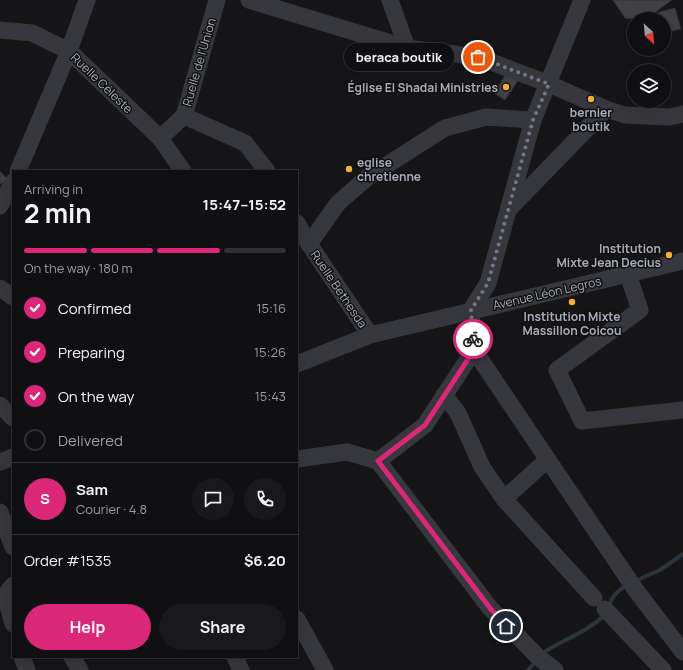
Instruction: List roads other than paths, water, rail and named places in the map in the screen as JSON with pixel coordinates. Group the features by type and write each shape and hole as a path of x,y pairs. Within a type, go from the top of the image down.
{"street":[{"path":"20,170 69,51 86,0"},
{"name":"Ruelle de l'Union","path":"160,138 184,116 217,0"},
{"path":"248,0 407,48 478,57 549,84 606,110 625,115 669,117 683,114"},
{"path":"390,0 407,48"},
{"path":"582,0 549,84 533,120 488,283 471,310 474,350 625,575 683,652"},
{"name":"Ruelle Céleste","path":"0,30 32,33 69,51 160,138 181,170"},
{"path":"509,209 606,110"},
{"path":"184,116 245,143 266,170"},
{"path":"309,244 338,203 368,177 445,128 486,117 533,120"},
{"path":"5,199 12,186"},
{"name":"Ruelle Bethesda","path":"298,225 309,244 370,335"},
{"name":"Avenue Léon Legros","path":"298,364 370,335 683,261"},
{"path":"628,274 640,310 557,370 582,421 683,410"},
{"path":"0,288 12,296"},
{"path":"378,461 425,425 474,350"},
{"path":"444,395 458,413 482,467 504,498 600,603 663,670 683,656"},
{"path":"0,405 12,417"},
{"path":"298,459 347,452 378,461 490,608 547,664"},
{"path":"0,462 12,457"},
{"path":"504,498 547,460"},
{"path":"0,512 12,544"},
{"path":"12,586 5,595 12,620"},
{"path":"298,620 325,670"},
{"path":"22,658 27,670"},
{"path":"73,658 80,670"},
{"path":"235,658 241,670"}],"waterway":[{"path":"635,581 660,570 683,554"},
{"path":"609,606 615,594 627,585"},
{"path":"541,654 582,631 605,615"},
{"path":"528,670 536,661"}],"place":[{"name":"beraca boutik","path":"478,57"},
{"name":"Église El Shadai Ministries","path":"506,87"},
{"name":"bernier boutik","path":"591,99"},
{"name":"eglise chretienne","path":"349,169"},
{"name":"Institution Mixte Jean Decius","path":"669,255"},
{"name":"Institution Mixte Massillon Coicou","path":"572,302"}]}
